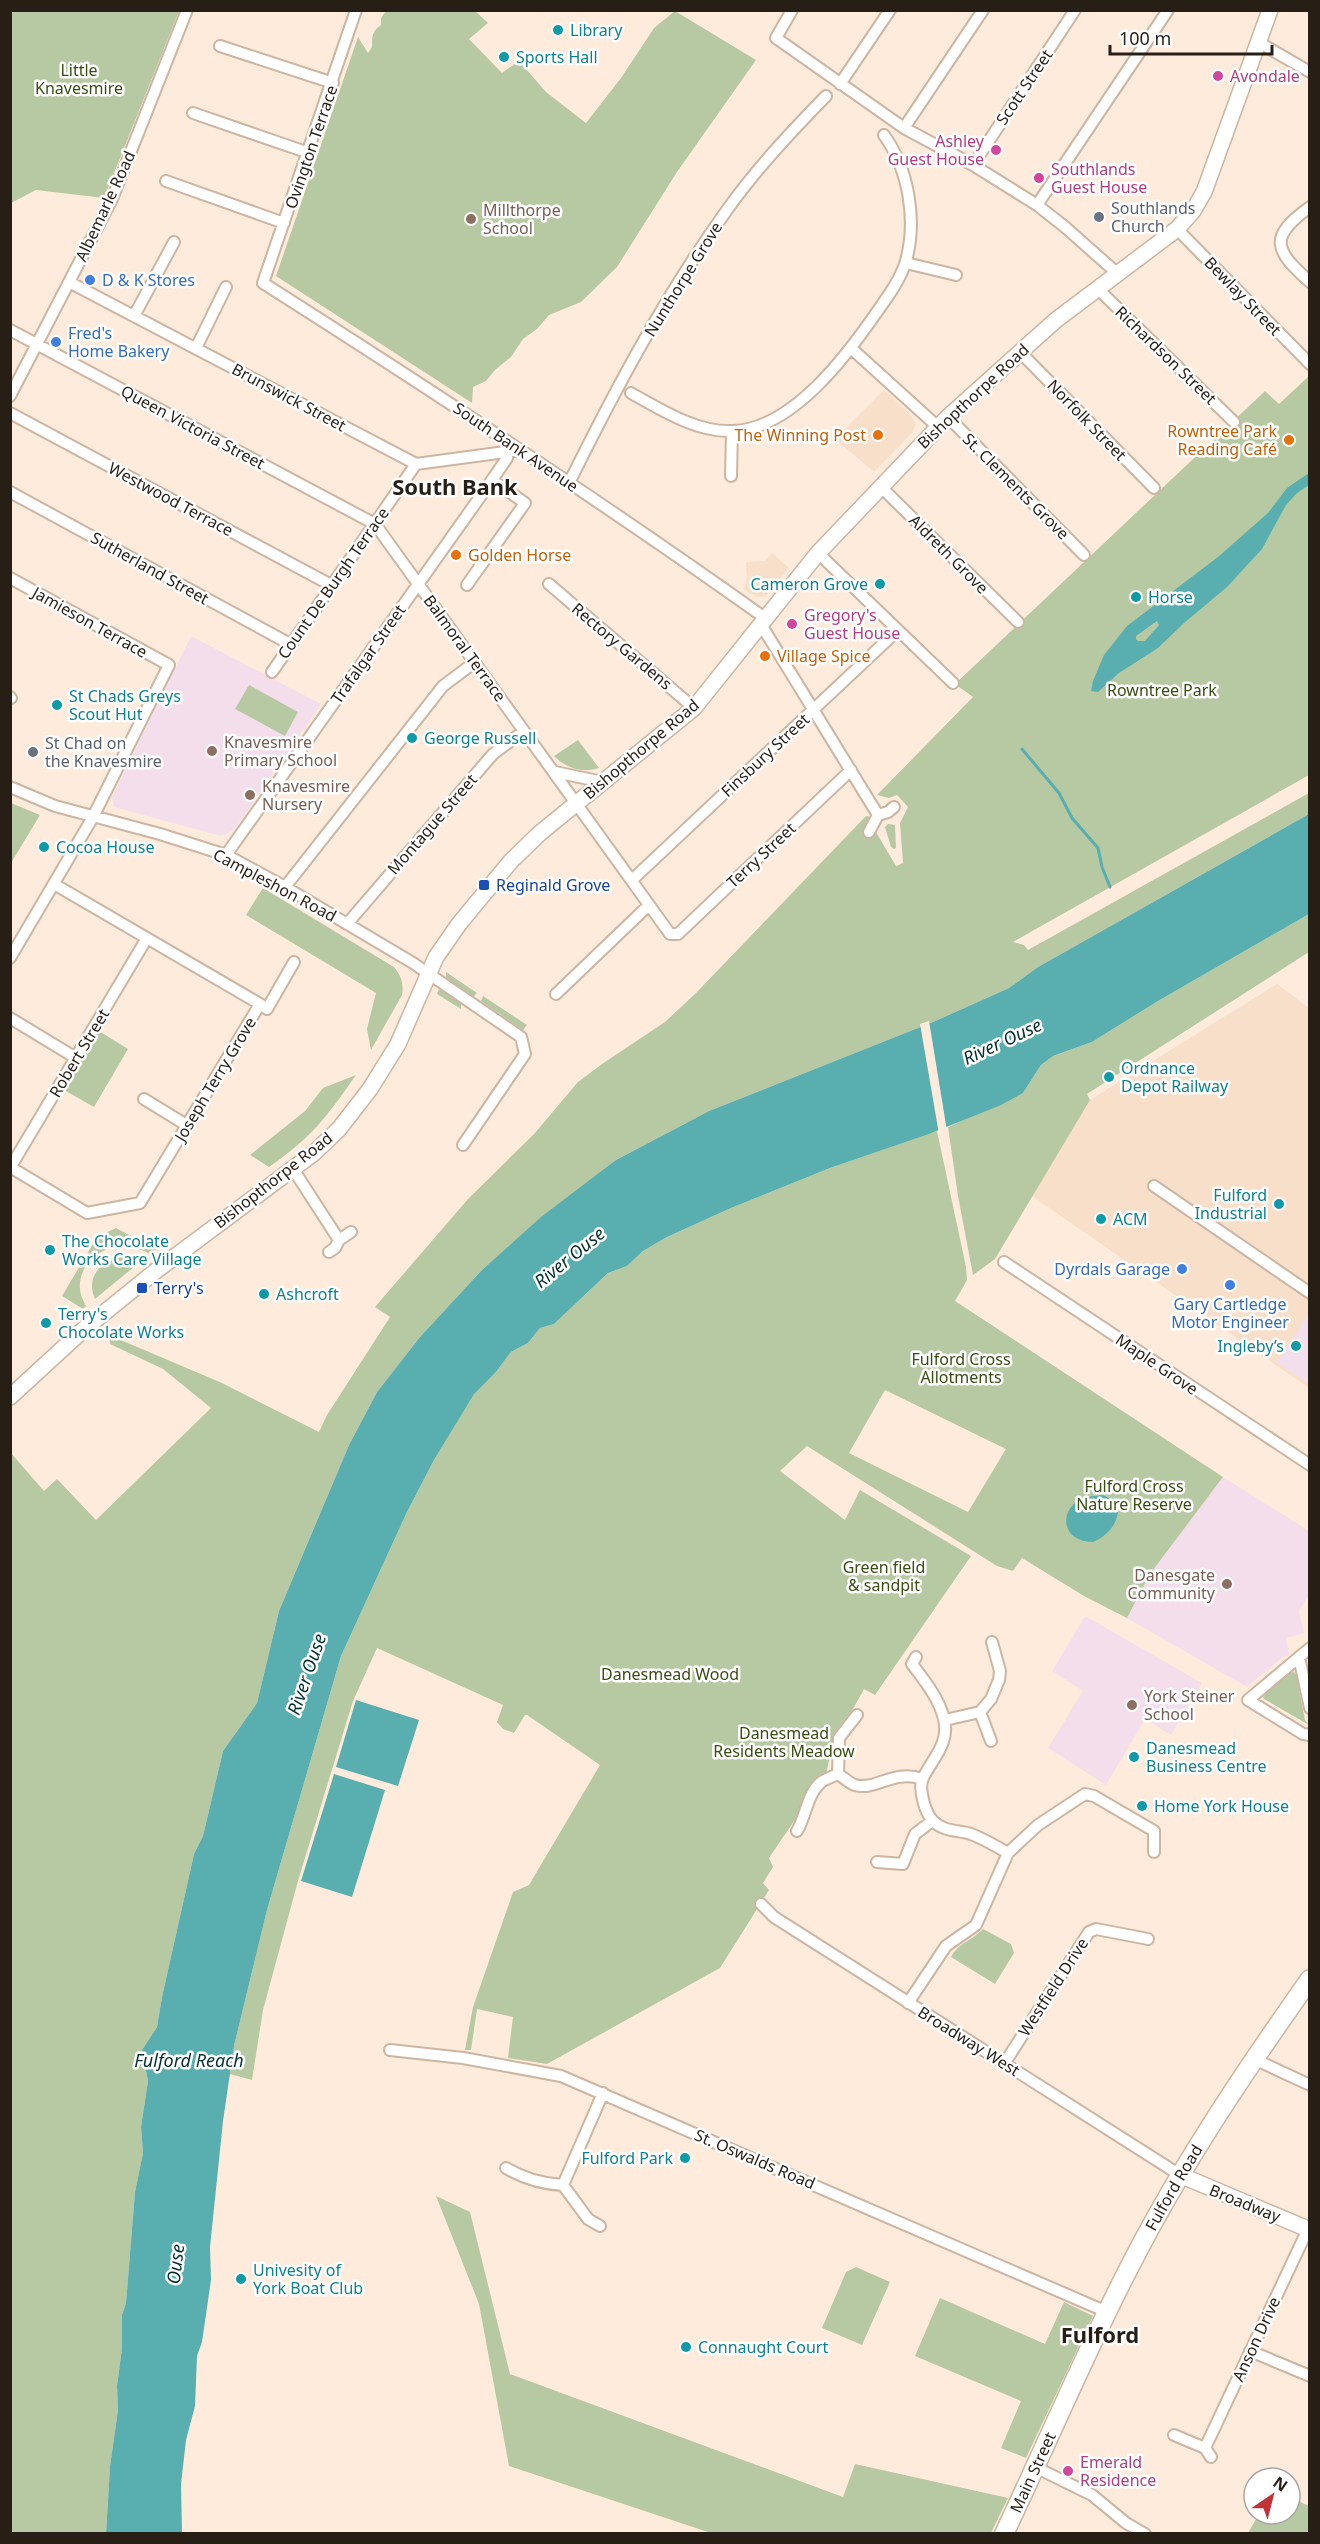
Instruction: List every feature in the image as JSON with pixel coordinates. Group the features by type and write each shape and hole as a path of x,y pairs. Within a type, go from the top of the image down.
{"main road":[{"name":"Fulford Road","path":"1061,2412 1107,2312 1180,2175 1254,2059 1310,1979"},
{"name":"Main Street","path":"1004,2534 1061,2412"}],"street":[{"name":"Albemarle Road","path":"10,396 112,199 187,10"},
{"name":"Ovington Terrace","path":"263,283 356,10"},
{"path":"792,10 776,39 904,128 973,165 1037,205 1118,274"},
{"path":"840,84 890,10"},
{"path":"904,128 983,10"},
{"name":"Scott Street","path":"973,165 1075,10"},
{"path":"1037,205 1168,10"},
{"name":"Bishopthorpe Road","path":"10,1397 83,1330 164,1264 293,1169 339,1129 370,1089 404,1032 428,972 459,924 511,861 540,833 694,708 818,553 943,422 1020,352 1177,229 1193,211 1204,192 1270,10"},
{"path":"1258,42 1310,72"},
{"path":"220,46 333,83"},
{"name":"Nunthorpe Grove","path":"569,483 617,386 677,284 735,200 778,146 826,96"},
{"path":"193,113 309,153"},
{"path":"631,393 675,417 703,426 732,431 750,428 783,413 799,402 852,349 888,296 906,263 912,223 898,159 884,135"},
{"path":"166,181 284,223"},
{"path":"1310,207 1286,225 1281,236 1281,247 1287,260 1310,282"},
{"name":"Bewlay Street","path":"1177,229 1310,364"},
{"path":"134,316 174,242"},
{"path":"906,263 956,275"},
{"name":"Brunswick Street","path":"69,282 416,464"},
{"name":"South Bank Avenue","path":"263,283 343,333 569,483 763,621"},
{"path":"196,348 226,287"},
{"name":"Richardson Street","path":"1098,289 1234,422"},
{"name":"Queen Victoria Street","path":"10,330 375,524"},
{"name":"St. Clements Grove","path":"852,349 943,422 1084,555"},
{"name":"Norfolk Street","path":"1020,352 1154,488"},
{"name":"Westwood Terrace","path":"10,413 331,585"},
{"path":"731,476 732,431"},
{"path":"416,464 520,450"},
{"name":"Trafalgar Street","path":"226,855 492,480 507,458 506,451"},
{"name":"Count De Burgh Terrace","path":"272,672 416,464"},
{"path":"467,585 525,503 492,480"},
{"name":"Aldreth Grove","path":"880,486 1018,622"},
{"name":"Sutherland Street","path":"10,492 290,644"},
{"name":"Balmoral Terrace","path":"375,524 670,934"},
{"path":"818,553 952,682"},
{"name":"Jamieson Terrace","path":"10,578 169,665 93,817"},
{"name":"Rectory Gardens","path":"549,584 694,708"},
{"path":"763,621 814,710 879,815"},
{"name":"Finsbury Street","path":"632,880 898,630"},
{"path":"285,887 443,686 475,662"},
{"name":"Montague Street","path":"348,924 493,754 524,731"},
{"name":"Terry Street","path":"670,934 678,934 851,770"},
{"path":"555,772 603,782"},
{"name":"Campleshon Road","path":"10,787 55,806 160,834 226,855 285,887 428,972"},
{"path":"869,832 879,815 894,807"},
{"path":"10,958 93,817"},
{"name":"Joseph Terry Grove","path":"11,1168 87,1213 140,1203 260,1005 54,884"},
{"path":"556,994 650,905"},
{"name":"Robert Street","path":"11,1168 147,938"},
{"path":"260,1005 267,1009 294,962"},
{"path":"428,972 520,1037 525,1054 463,1145"},
{"path":"10,1018 76,1058"},
{"path":"144,1099 188,1126"},
{"path":"293,1169 339,1240"},
{"path":"1154,1186 1310,1293"},
{"path":"330,1252 339,1240 351,1232"},
{"name":"Maple Grove","path":"1004,1262 1310,1465"},
{"path":"945,1720 980,1712 991,1699 999,1680 1000,1671 992,1642"},
{"path":"1310,1648 1248,1700 1303,1734 1310,1735"},
{"path":"916,1657 912,1664 931,1689 945,1720 944,1738 936,1759 922,1779 923,1802 932,1821 949,1831 968,1833 1008,1853"},
{"path":"1299,1657 1310,1708"},
{"path":"980,1712 991,1741"},
{"path":"838,1774 839,1738 857,1714"},
{"path":"838,1774 855,1785 876,1784 893,1777 912,1776 922,1779"},
{"path":"797,1831 804,1819 808,1802 821,1782 838,1774"},
{"path":"908,2003 946,1946 976,1925 1008,1853 1038,1825 1084,1794 1094,1796 1154,1831 1154,1852"},
{"path":"877,1862 904,1867 915,1834 932,1821"},
{"name":"Broadway West","path":"761,1904 774,1917 1180,2175"},
{"name":"Westfield Drive","path":"1004,2064 1089,1932 1096,1929 1148,1940"},
{"name":"St. Oswalds Road","path":"390,2050 463,2058 551,2073 603,2093 1107,2312"},
{"path":"1254,2059 1310,2085"},
{"path":"563,2185 603,2093"},
{"path":"506,2168 517,2175 549,2184 563,2185 588,2219 600,2226"},
{"name":"Broadway","path":"1180,2175 1309,2229"},
{"name":"Anson Drive","path":"1174,2435 1208,2453 1250,2351 1309,2229"},
{"path":"1250,2351 1310,2376"},
{"path":"1035,2467 1092,2495 1113,2514 1145,2534"}],"shaded area":[{"path":"884,390 910,414 916,424 912,433 874,472 835,439"},
{"path":"772,553 789,568 766,596 756,597 743,589 747,582 746,562 765,561"},
{"name":"Knavesmire Primary School","path":"191,636 321,704 234,830 221,836 114,807 112,797"},
{"path":"1277,984 1309,1008 1309,1388 1032,1196 1090,1100"},
{"name":"Ingleby’s","path":"1309,1314 1310,1378 1307,1383 1277,1362"},
{"name":"Danesgate Community","path":"1223,1477 1309,1531 1309,1595 1299,1611 1304,1633 1286,1638 1289,1655 1283,1657 1247,1687 1127,1618 1150,1574"},
{"name":"York Steiner School","path":"1085,1616 1202,1683 1171,1735 1145,1719 1106,1785 1048,1748 1083,1691 1052,1671"}],"green space":[{"name":"Little Knavesmire","path":"11,10 179,11 104,198 36,190 11,203"},
{"name":"Millthorpe School","path":"402,10 475,11 488,23 469,39 502,73 519,61 546,92 586,123 621,78 654,28 675,11 756,60 677,172 617,267 581,302 549,315 537,329 523,339 511,357 486,381 473,387 472,403 276,276 358,37 368,53 372,47 373,34 381,25 381,18 385,12"},
{"name":"Rowntree Park","path":"1309,376 1309,775 1013,942 1024,945 1028,950 1309,793 1309,814 1038,967 1009,988 933,1022 709,1111 616,1160 481,1271 420,1337 377,1392 349,1445 279,1611 257,1703 223,1751 203,1836 194,1854 157,2027 142,2050 148,2081 141,2127 143,2153 135,2192 126,2303 122,2315 122,2348 117,2386 118,2410 110,2466 106,2533 11,2533 10,1452 44,1491 57,1479 96,1520 211,1408 163,1369 110,1344 109,1335 222,1383 319,1432 327,1415 390,1317 375,1307 468,1199 534,1134 578,1082 665,1022 696,993 866,816 871,817 870,822 896,866 903,863 900,823 908,807 897,795 889,798 877,795 973,697 955,684 1265,391 1279,404"},
{"path":"249,685 298,712 285,736 235,709"},
{"path":"578,740 599,768 575,769 554,756"},
{"path":"11,803 40,815 11,863"},
{"path":"888,824 895,825 896,848 894,849 891,847 885,827"},
{"path":"263,888 394,967 400,976 402,995 371,1050 367,1029 376,993 246,915"},
{"path":"1309,914 1309,952 1087,1094 1090,1100 995,1259 973,1275 948,1127 1023,1093 1041,1065 1053,1056 1092,1042"},
{"path":"446,972 477,993 473,997 446,978"},
{"path":"439,989 461,1002 461,1009 437,994"},
{"path":"483,996 527,1025 523,1030 481,1001"},
{"path":"99,1031 128,1049 94,1107 64,1090"},
{"path":"356,1075 317,1126 284,1156 269,1167 250,1155 305,1111 323,1088"},
{"path":"937,1131 966,1267 967,1280 955,1301 1223,1477 1150,1574 1127,1618 1084,1596 1022,1558 1013,1571 997,1566 807,1446 780,1471 845,1520 860,1490 971,1556 875,1695 864,1689 853,1709 836,1731 826,1774 769,1858 773,1867 763,1883 769,1890 720,1968 547,2064 508,2058 513,2017 477,2009 471,2050 465,2050 473,2007 513,1892 529,1885 600,1765 527,1715 514,1733 503,1729 497,1722 503,1705 377,1648 353,1701 298,1881 263,2010 252,2080 230,2074 234,2046 267,1910 341,1656 407,1512 434,1460 474,1393 496,1372 511,1352 528,1343 540,1328 554,1324 608,1273 627,1266 643,1251 667,1237 830,1168","holes":["885,1390 1006,1449 968,1512 849,1453"]},
{"path":"116,1228 156,1249 150,1254 130,1246 115,1247 95,1256 82,1273 81,1295 86,1306 83,1309 62,1296 97,1237"},
{"path":"123,1257 140,1262 95,1299 92,1283 97,1271 108,1262"},
{"path":"1294,1672 1301,1682 1298,1684 1305,1720 1309,1725 1263,1697 1284,1674"},
{"path":"983,1929 1011,1944 1014,1953 995,1984 951,1957 958,1948"},
{"path":"436,2196 470,2212 510,2374 843,2497 855,2464 1008,2498 991,2533 711,2533 509,2466 479,2304"},
{"path":"856,2267 890,2282 862,2345 822,2328 846,2272"},
{"path":"940,2298 1045,2344 1064,2302 1093,2316 1026,2458 1001,2448 1021,2401 915,2356"},
{"path":"1302,2503 1309,2506 1309,2533 1248,2533 1252,2526 1302,2526"}],"water":[{"path":"1309,473 1309,485 1297,493 1286,505 1262,549 1227,587 1158,648 1119,673 1098,692 1091,691 1104,655 1127,626 1218,557 1268,513 1287,488","holes":["1157,621 1159,625 1145,641 1136,639 1136,636"]},
{"path":"1309,814 1309,914 1092,1042 1053,1056 1041,1065 1023,1093 1001,1105 929,1134 830,1168 667,1237 643,1251 627,1266 608,1273 554,1324 540,1328 528,1343 511,1352 496,1372 474,1394 434,1460 407,1512 341,1656 267,1910 234,2046 223,2121 210,2247 211,2280 202,2342 197,2356 195,2406 186,2440 181,2484 182,2533 106,2534 110,2466 118,2410 117,2386 122,2348 122,2315 126,2303 135,2192 143,2153 141,2127 148,2081 142,2050 157,2027 194,1854 203,1836 223,1751 257,1703 279,1611 349,1445 377,1392 420,1337 481,1271 541,1217 616,1160 709,1111 933,1022 1009,988 1038,967"},
{"path":"1103,1495 1117,1503 1118,1509 1116,1521 1109,1532 1093,1542 1075,1537 1067,1526 1066,1519 1072,1506 1079,1500"},
{"path":"356,1700 419,1720 398,1786 336,1767"},
{"path":"334,1774 385,1790 352,1897 301,1881"}],"pier":[{"path":"929,1021 947,1131 939,1134 920,1024"}],"waterway":[{"path":"1022,749 1059,793 1072,818 1098,848 1110,887"}],"place":[{"name":"Library","path":"558,30"},
{"name":"Sports Hall","path":"504,57"},
{"name":"Avondale","path":"1218,76"},
{"name":"Ashley Guest House","path":"996,150"},
{"name":"Southlands Guest House","path":"1039,178"},
{"name":"Southlands Church","path":"1099,217"},
{"name":"Millthorpe School","path":"471,219"},
{"name":"D & K Stores","path":"90,280"},
{"name":"Fred's Home Bakery","path":"56,342"},
{"name":"The Winning Post","path":"878,435"},
{"name":"Rowntree Park Reading Café","path":"1289,440"},
{"name":"Golden Horse","path":"456,555"},
{"name":"Cameron Grove","path":"880,584"},
{"name":"Horse","path":"1136,597"},
{"name":"Gregory's Guest House","path":"792,624"},
{"name":"Village Spice","path":"765,656"},
{"name":"St Chads Greys Scout Hut","path":"57,705"},
{"name":"George Russell","path":"412,738"},
{"name":"Knavesmire Primary School","path":"212,751"},
{"name":"St Chad on the Knavesmire","path":"33,752"},
{"name":"Knavesmire Nursery","path":"250,795"},
{"name":"Cocoa House","path":"44,847"},
{"name":"Reginald Grove","path":"484,885"},
{"name":"Ordnance Depot Railway","path":"1109,1077"},
{"name":"Fulford Industrial","path":"1279,1204"},
{"name":"ACM","path":"1101,1219"},
{"name":"The Chocolate Works Care Village","path":"50,1250"},
{"name":"Dyrdals Garage","path":"1182,1269"},
{"name":"Gary Cartledge Motor Engineer","path":"1230,1285"},
{"name":"Terry's","path":"142,1288"},
{"name":"Ashcroft","path":"264,1294"},
{"name":"Terry's Chocolate Works","path":"46,1323"},
{"name":"Ingleby’s","path":"1296,1346"},
{"name":"Danesgate Community","path":"1227,1584"},
{"name":"York Steiner School","path":"1132,1705"},
{"name":"Danesmead Business Centre","path":"1134,1757"},
{"name":"Home York House","path":"1142,1806"},
{"name":"Fulford Park","path":"685,2158"},
{"name":"Univesity of York Boat Club","path":"241,2279"},
{"name":"Connaught Court","path":"686,2347"},
{"name":"Emerald Residence","path":"1068,2471"}],"district":[{"name":"South Bank","path":"455,486"},
{"name":"Fulford","path":"1100,2334"}],"water label":[{"name":"River Ouse","path":"1002,1041"},
{"name":"River Ouse","path":"569,1257"},
{"name":"River Ouse","path":"306,1674"},
{"name":"Fulford Reach","path":"189,2060"},
{"name":"Ouse","path":"175,2264"}],"park label":[{"name":"Fulford Cross Allotments","path":"961,1368"},
{"name":"Fulford Cross Nature Reserve","path":"1134,1495"},
{"name":"Green field & sandpit","path":"884,1576"},
{"name":"Danesmead Wood","path":"670,1674"},
{"name":"Danesmead Residents Meadow","path":"784,1742"}]}
